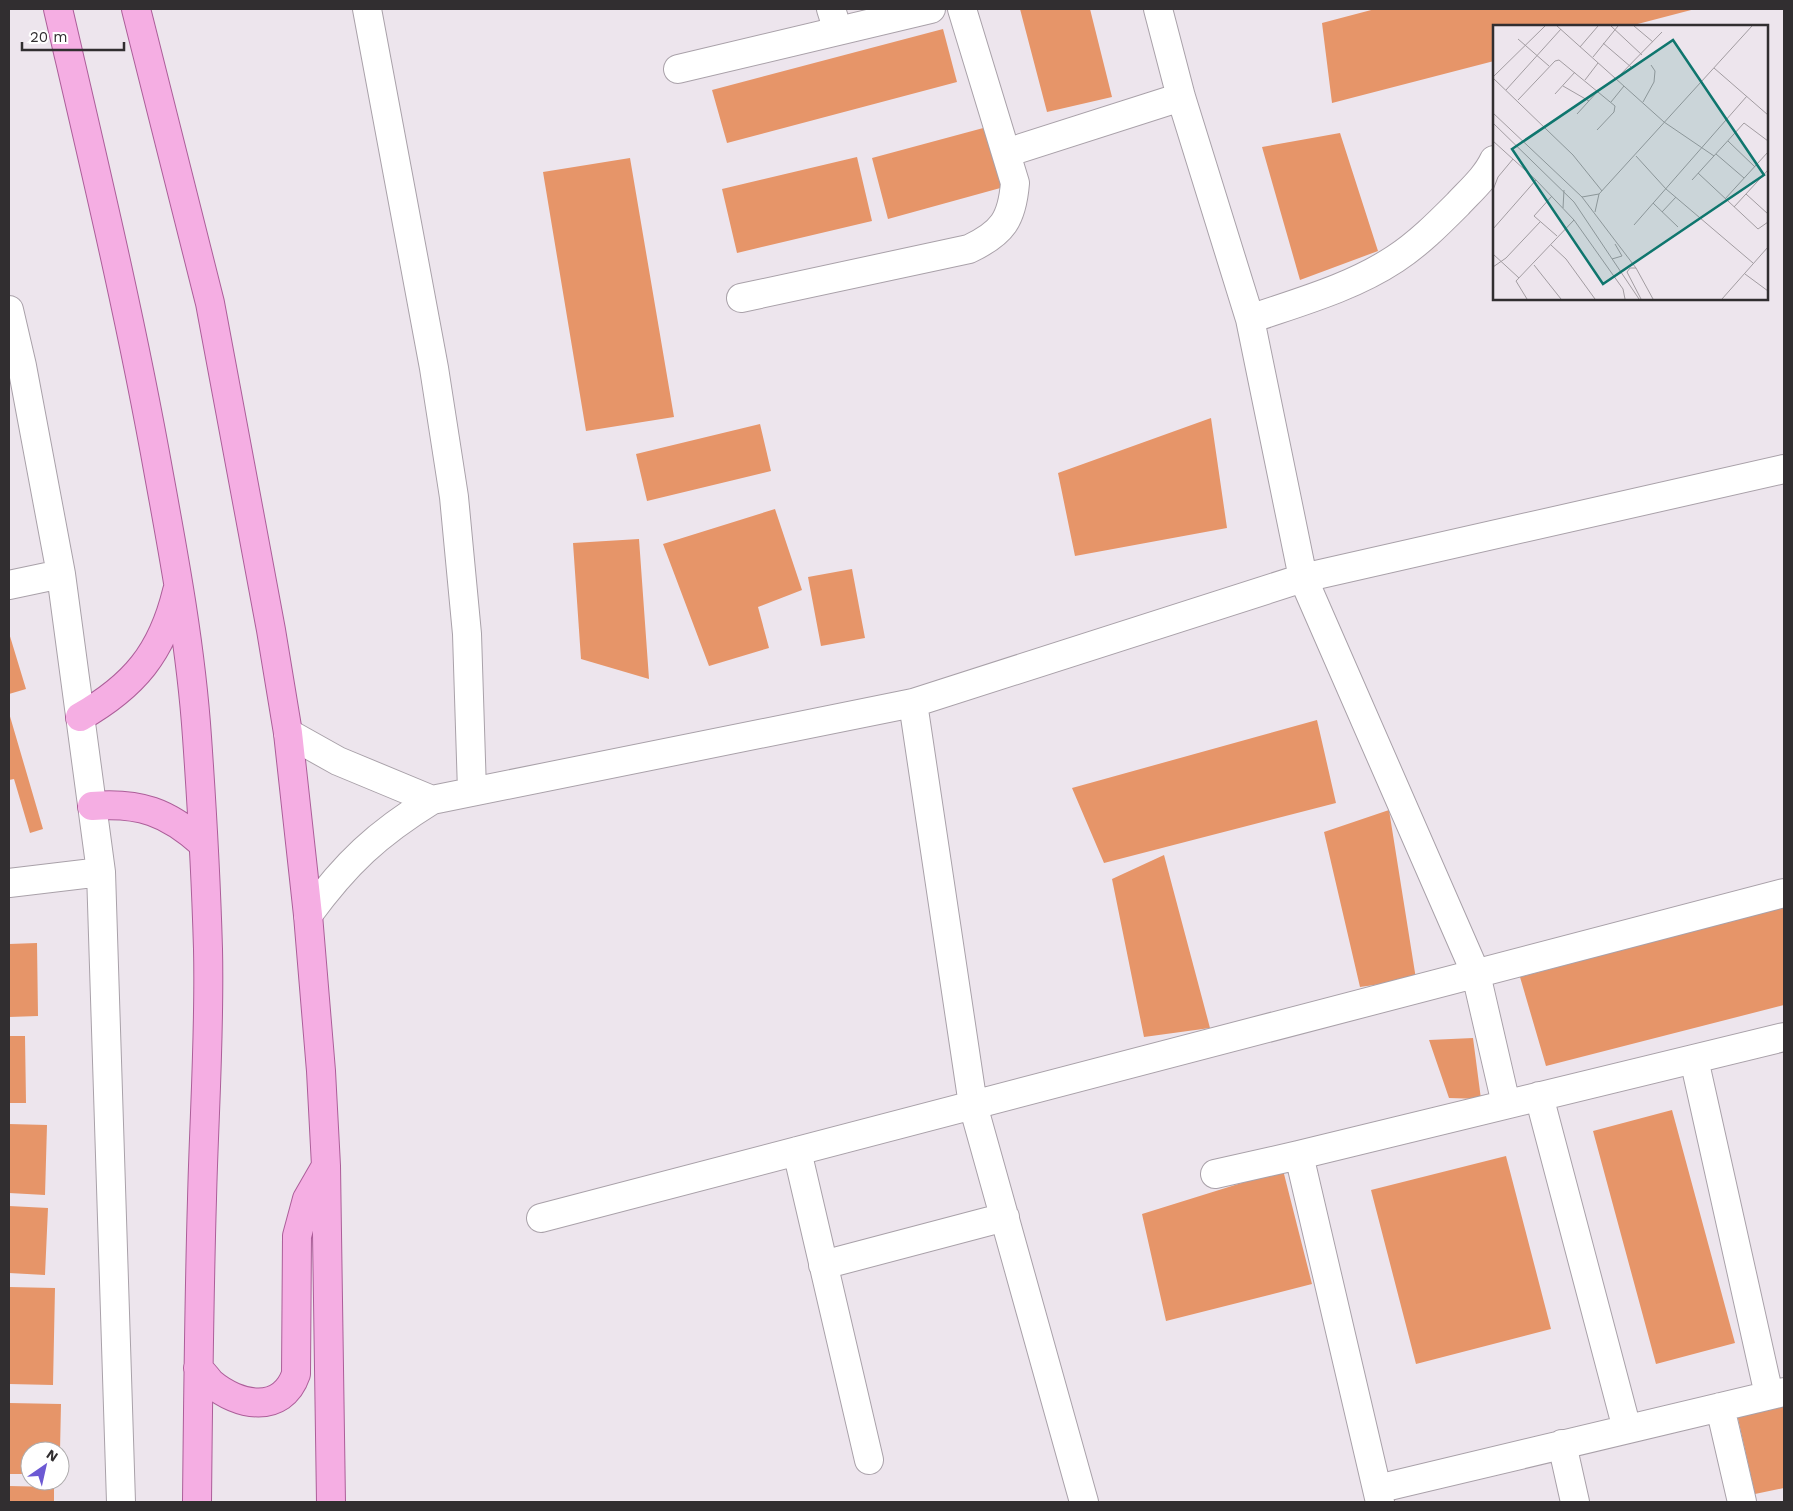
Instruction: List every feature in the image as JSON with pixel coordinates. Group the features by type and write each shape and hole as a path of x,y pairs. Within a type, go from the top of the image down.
{"main road":[{"path":"58,9 143,384 179,585 187,638 197,735 208,950 207,1059 198,1368 197,1502"},
{"path":"136,9 210,303 271,630 288,733 308,914 321,1071 326,1166 331,1502"},
{"path":"80,717 105,703 127,685 146,663 161,639 172,612 179,585"},
{"path":"92,806 112,804 133,806 152,811 171,819 188,830 203,844"},
{"path":"198,1368 211,1382 227,1393 245,1400 273,1401 288,1391 296,1374 297,1236 307,1199 326,1166"}],"street":[{"path":"367,9 434,368 454,497 467,634 472,791"},
{"path":"678,69 835,20 931,9"},
{"path":"741,298 969,249 989,240 1004,224 1013,204 1015,182 962,9"},
{"path":"1158,9 1181,97 1250,320 1303,578 1476,974 1506,1104"},
{"path":"1006,153 1181,97"},
{"path":"1250,320 1355,280 1394,260 1440,223 1484,176 1493,162"},
{"path":"9,310 15,367 61,574 101,872 121,1502"},
{"path":"308,914 328,887 375,839 402,818 432,800 913,702 1303,578 1784,469"},
{"path":"9,585 61,574"},
{"path":"913,702 974,1105 1084,1502"},
{"path":"288,733 338,761 432,800"},
{"path":"9,883 101,872"},
{"path":"540,1218 1784,893"},
{"path":"1215,1174 1784,1037"},
{"path":"1299,1155 1378,1496 1562,1444 1777,1394 1694,1059"},
{"path":"1539,1096 1627,1429"},
{"path":"797,1151 869,1460"},
{"path":"823,1265 1005,1217"},
{"path":"1720,1407 1742,1502"},
{"path":"1562,1444 1575,1502"}],"building":[{"path":"1020,9 1090,9 1112,97 1047,112"},
{"path":"1375,9 1695,9 1634,25 1493,25 1493,61 1332,103 1322,23"},
{"path":"943,29 957,82 727,143 712,90"},
{"path":"987,127 1004,187 888,219 872,158"},
{"path":"1340,133 1378,251 1300,280 1262,147"},
{"path":"857,157 872,221 737,253 722,189"},
{"path":"630,158 674,417 586,431 543,172"},
{"path":"1211,418 1227,528 1075,556 1058,473"},
{"path":"760,424 771,471 647,501 636,454"},
{"path":"775,509 802,590 758,607 769,648 709,666 663,544"},
{"path":"639,539 649,679 581,659 573,543"},
{"path":"852,569 865,638 821,646 808,577"},
{"path":"9,633 26,689 9,694"},
{"path":"9,713 43,829 30,833 14,779 9,780"},
{"path":"1317,720 1336,803 1104,863 1072,788"},
{"path":"1389,810 1416,979 1360,987 1324,832"},
{"path":"1164,855 1210,1028 1144,1037 1112,879"},
{"path":"1784,907 1784,1005 1546,1066 1520,977"},
{"path":"37,943 38,1016 9,1017 9,944"},
{"path":"9,1036 25,1036 26,1103 9,1103"},
{"path":"1473,1038 1481,1099 1449,1098 1429,1040"},
{"path":"1672,1110 1735,1343 1656,1364 1593,1131"},
{"path":"9,1124 47,1125 45,1195 9,1193"},
{"path":"1506,1156 1551,1329 1416,1364 1371,1190"},
{"path":"1283,1170 1312,1284 1166,1321 1142,1214"},
{"path":"9,1206 48,1208 45,1275 9,1273"},
{"path":"9,1287 55,1288 53,1385 9,1384"},
{"path":"1784,1399 1784,1488 1755,1494 1736,1410"},
{"path":"9,1403 61,1404 60,1441 20,1441 20,1474 9,1474"},
{"path":"9,1486 20,1486 20,1491 54,1491 54,1502 9,1502"}]}
